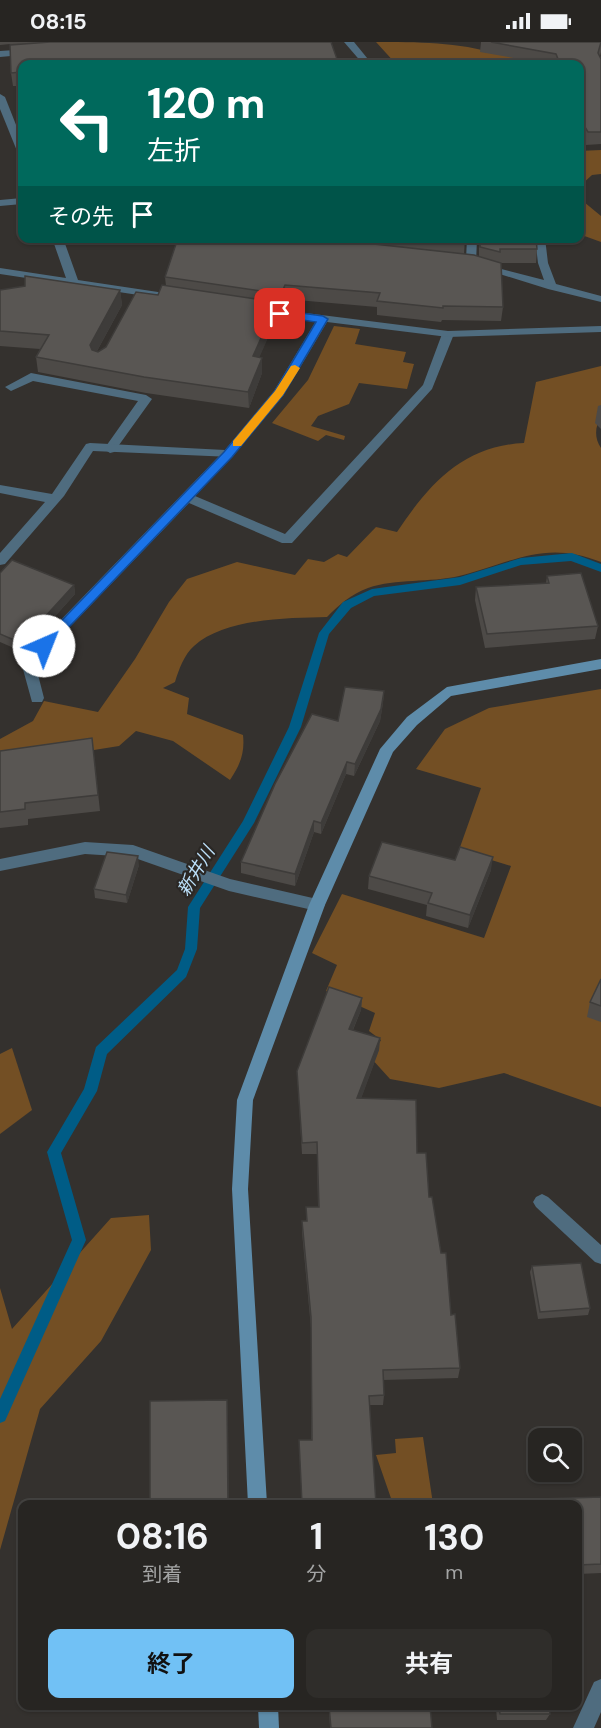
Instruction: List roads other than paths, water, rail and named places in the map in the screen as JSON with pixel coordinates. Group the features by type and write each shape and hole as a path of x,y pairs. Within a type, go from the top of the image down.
{"street":[{"path":"349,42 365,60"},
{"path":"0,54 45,51"},
{"path":"0,97 17,124"},
{"path":"0,203 18,201"},
{"path":"59,243 73,281"},
{"path":"471,264 472,243"},
{"path":"541,243 543,262 552,287"},
{"path":"449,262 471,264 601,299"},
{"path":"0,271 73,281 136,296 193,300"},
{"path":"247,309 448,334 601,329"},
{"path":"37,698 28,662 228,454 279,393 323,319"},
{"path":"187,497 287,540 428,386 448,334"},
{"path":"77,384 90,375"},
{"path":"11,387 31,378 77,384 146,399 110,449"},
{"path":"0,561 54,500 90,447 228,454"},
{"path":"0,489 54,500"},
{"path":"257,1500 240,1189 245,1100 317,904 387,749 412,720 447,692 601,664"},
{"path":"0,865 86,848 133,851 229,885 317,904"},
{"path":"542,1202 601,1256"},
{"path":"583,1728 601,1689"},
{"path":"268,1710 269,1728"}],"waterway":[{"name":"新井川","path":"0,1416 79,1240 54,1152 90,1091 101,1051 182,973 191,949 194,907 248,823 295,727 324,633 347,605 372,593 460,581 521,562 572,557 601,568"}]}
